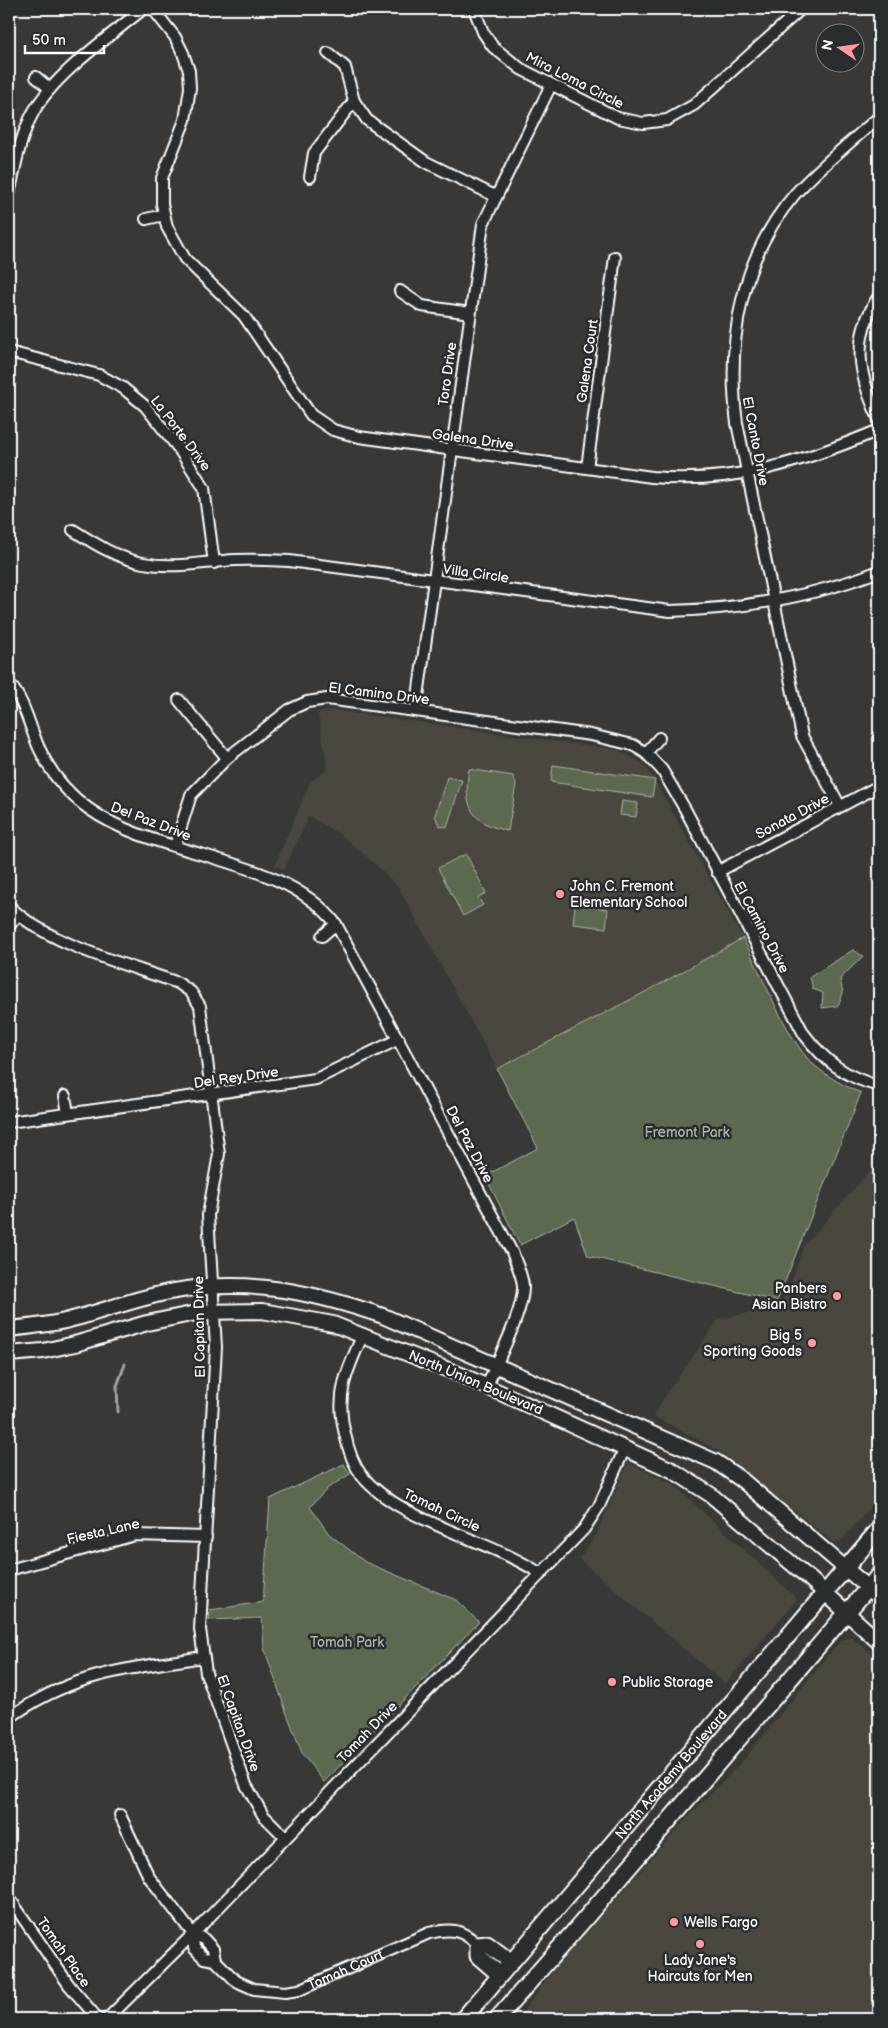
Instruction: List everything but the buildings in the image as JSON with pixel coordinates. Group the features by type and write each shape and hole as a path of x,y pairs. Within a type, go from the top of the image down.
{"highway":[{"name":"North Academy Boulevard","path":"462,2019 879,1529"},
{"name":"North Academy Boulevard","path":"497,2019 590,1914 847,1612 874,1592 879,1574"},
{"name":"Tomah Court","path":"500,1975 478,1956 478,1945 488,1944 511,1962"}],"main road":[{"name":"North Union Boulevard","path":"9,1329 65,1321 174,1291 212,1287 275,1287 357,1307 383,1316 716,1462 731,1472 874,1592"},
{"name":"North Union Boulevard","path":"9,1354 44,1351 147,1324 214,1311 281,1314 333,1324 363,1334 487,1386 672,1470 711,1495 825,1592 879,1642"}],"street":[{"path":"9,195 27,128 33,113 50,89 143,9"},
{"name":"Galena Drive","path":"153,9 175,38 183,53 189,71 190,88 185,120 162,178 164,215 167,227 178,249 244,316 311,416 328,427 346,434 451,450 688,480 748,474 818,454 879,430"},
{"name":"Mira Loma Circle","path":"474,9 483,32 493,47 521,69 629,122 643,123 667,120 694,106 801,9"},
{"path":"328,53 344,67 354,101 367,120 413,153 495,196"},
{"path":"36,77 50,89"},
{"name":"Toro Drive","path":"416,710 482,224 552,85"},
{"path":"310,177 314,153 354,101"},
{"name":"El Canto Drive","path":"840,806 802,736 737,422 732,371 736,324 748,278 767,236 795,195 879,117"},
{"path":"146,219 164,215"},
{"name":"Galena Court","path":"587,468 615,257"},
{"path":"400,291 422,306 470,313"},
{"path":"879,296 865,324 860,343 863,381 879,418"},
{"name":"La Porte Drive","path":"9,352 99,375 123,388 145,406 179,449 204,488 214,562"},
{"name":"Villa Circle","path":"73,530 110,552 142,563 174,566 268,560 670,611 728,608 773,601 823,589 879,571"},
{"name":"Del Paz Drive","path":"9,683 21,699 46,762 76,798 115,824 275,879 291,887 319,907 336,924 512,1252 521,1274 522,1297 487,1386"},
{"name":"El Camino Drive","path":"175,846 191,794 227,758 289,710 307,702 327,699 416,710 618,740 633,745 646,753 656,763 671,785 793,1016 814,1048 835,1067 848,1075 879,1086"},
{"path":"179,700 227,758"},
{"path":"646,753 659,738"},
{"name":"Sonata Drive","path":"717,872 879,786"},
{"name":"El Capitan Drive","path":"9,906 17,916 46,934 178,983 191,992 200,1006 219,1154 208,1215 216,1347 200,1629 203,1657 246,1785 263,1815 285,1837"},
{"path":"9,926 17,916"},
{"path":"322,936 336,924"},
{"name":"Del Rey Drive","path":"9,1122 316,1079 399,1039"},
{"path":"65,1096 68,1113"},
{"name":"Tomah Circle","path":"363,1334 344,1386 342,1406 347,1445 353,1462 362,1476 379,1493 404,1509 510,1555 541,1574"},
{"name":"Tomah Drive","path":"106,2019 193,1934 541,1574 592,1518 625,1448"},
{"name":"Fiesta Lane","path":"9,1570 135,1535 206,1537"},
{"path":"9,1718 52,1690 81,1679 104,1673 203,1657"},
{"name":"Tomah Court","path":"120,1815 149,1877 193,1934 194,1948 204,1958 215,1960 236,1982 254,1989 285,1992 299,1990 429,1933 447,1929 460,1930 478,1945"},
{"name":"Tomah Place","path":"10,1900 69,1985 98,2019"}],"shaded area":[{"name":"John C. Fremont Elementary School","path":"331,710 619,750 643,764 651,774 743,938 653,988 497,1069 399,888 373,862 344,837 309,816 284,870 275,865 310,782 328,770 318,713"},
{"path":"879,1160 879,1497 840,1542 833,1542 721,1452 653,1416 719,1319 779,1306 790,1285 803,1247"},
{"path":"628,1463 673,1484 797,1599 725,1684 579,1559 596,1535"},
{"path":"852,1637 879,1660 879,2019 518,2019 562,1959 692,1813 741,1763 840,1641"}],"green space":[{"path":"553,765 655,780 652,797 551,782"},
{"path":"469,769 513,776 516,784 508,831 485,823 472,810 467,793"},
{"path":"447,777 462,780 447,827 439,826 435,815"},
{"path":"622,801 638,803 636,817 620,815"},
{"path":"466,854 486,893 478,897 483,905 463,916 438,868"},
{"path":"575,905 608,909 606,928 573,924"},
{"name":"Fremont Park","path":"743,938 775,1005 804,1054 825,1073 861,1093 777,1301 588,1256 574,1217 520,1245 485,1176 538,1148 497,1069 653,988"},
{"path":"853,950 863,956 840,979 843,993 838,1006 822,1008 823,993 813,989 810,977"},
{"name":"Tomah Park","path":"344,1464 350,1474 328,1488 310,1507 329,1534 365,1562 456,1600 479,1622 324,1782 303,1755 287,1714 264,1648 262,1618 209,1620 210,1610 263,1602 270,1499"}],"waterway":[{"path":"118,1412 117,1386 125,1364"}],"place":[{"name":"John C. Fremont Elementary School","path":"560,894"},
{"name":"Panbers Asian Bistro","path":"837,1296"},
{"name":"Big 5 Sporting Goods","path":"812,1343"},
{"name":"Public Storage","path":"612,1682"},
{"name":"Wells Fargo","path":"674,1922"},
{"name":"Lady Jane's Haircuts for Men","path":"700,1944"}]}
